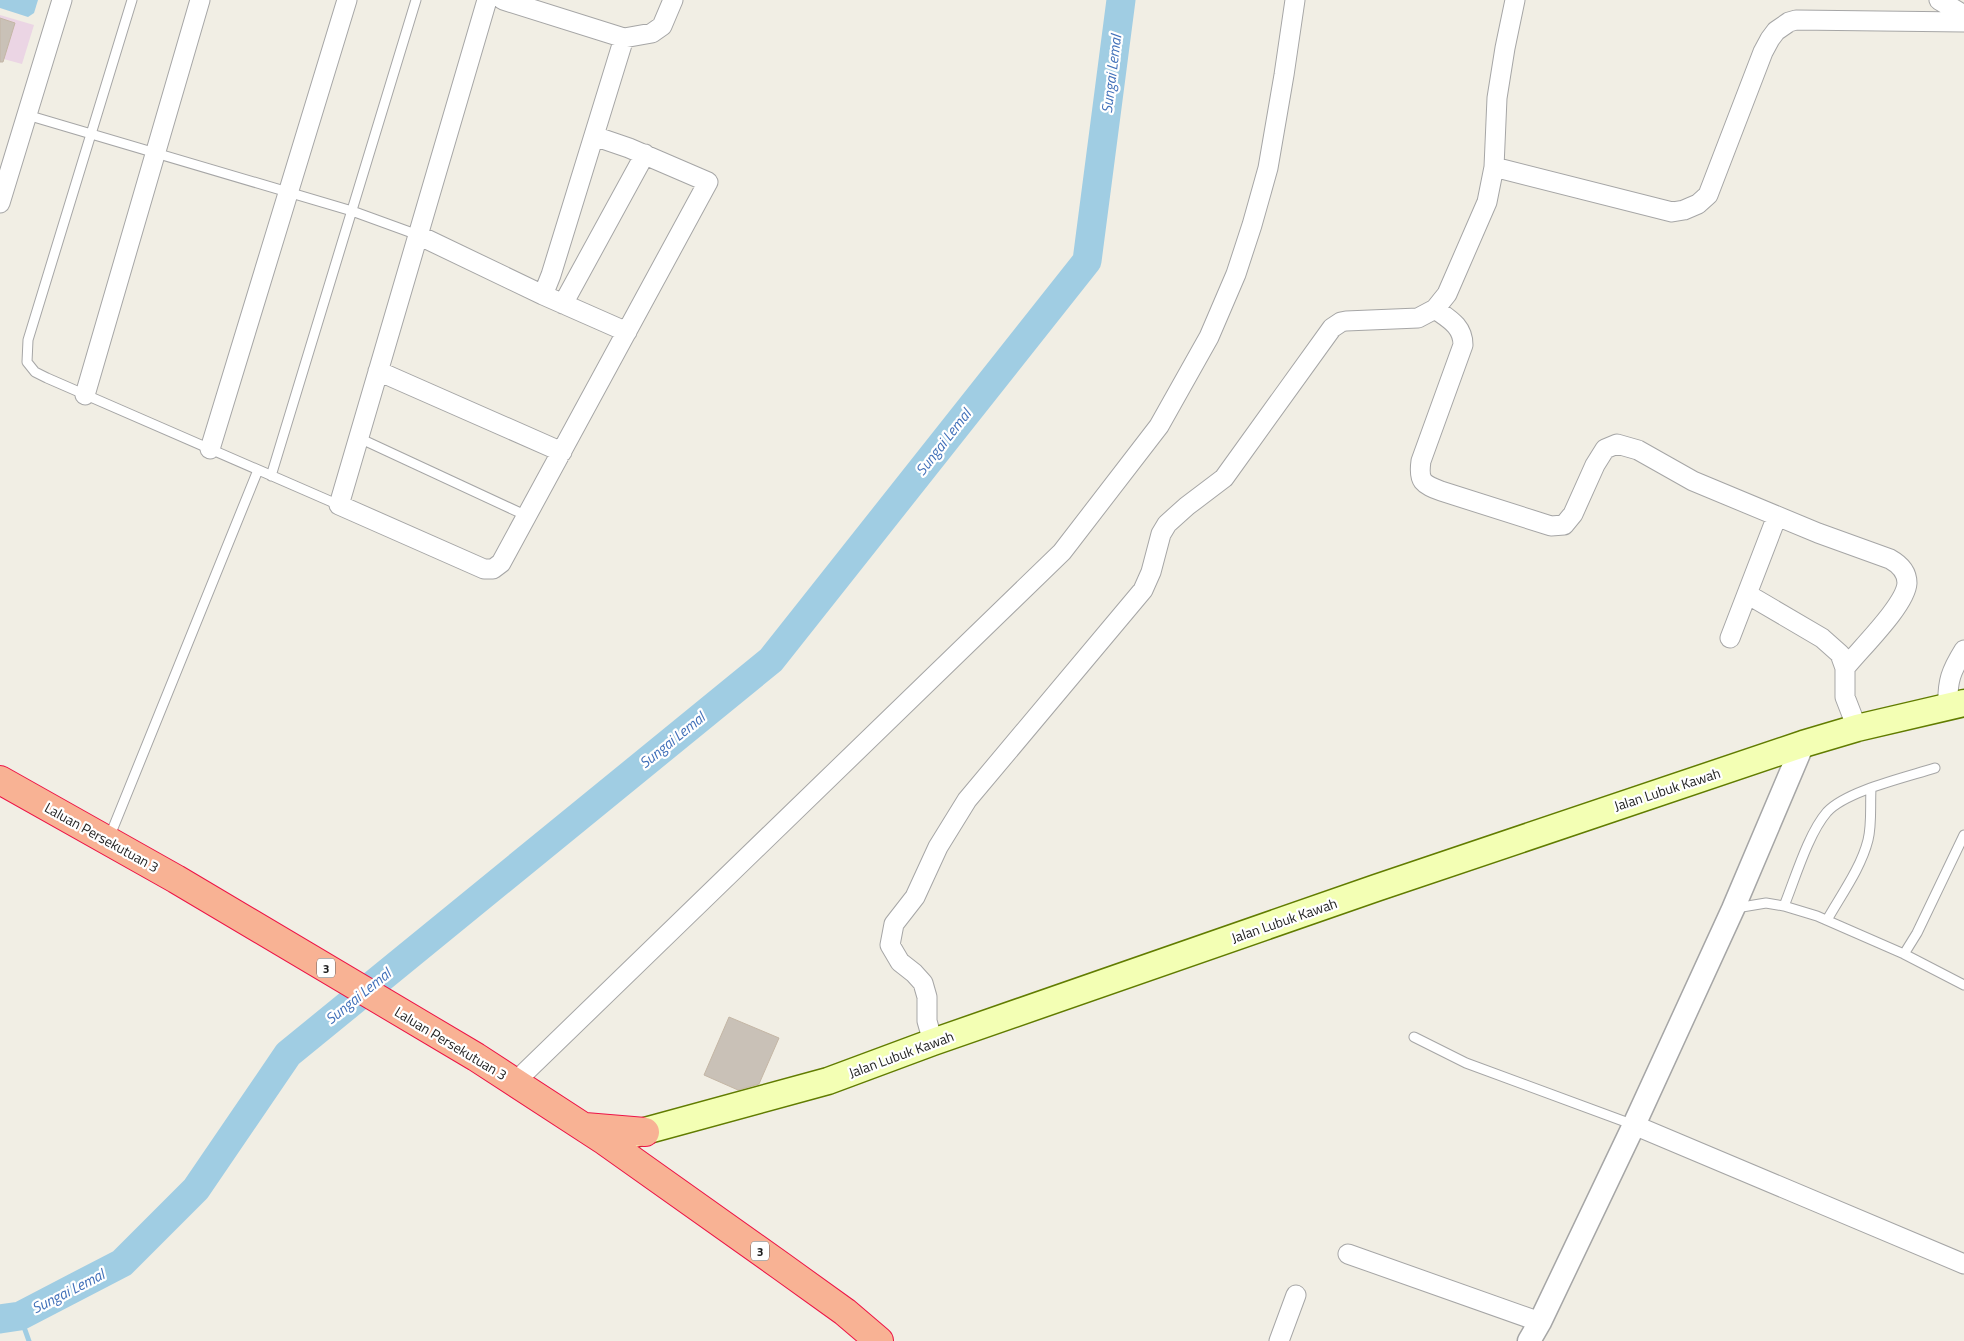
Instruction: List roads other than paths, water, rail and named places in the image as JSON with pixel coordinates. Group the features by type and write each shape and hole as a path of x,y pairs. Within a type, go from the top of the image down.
{"highway":[{"name":"Laluan Persekutuan 3","path":"0,780 176,879 476,1057 594,1134 797,1277 845,1312 879,1341"},
{"path":"594,1134 645,1132"},
{"path":"639,1166 636,1156 639,1137 645,1132"}],"main road":[{"name":"Jalan Lubuk Kawah","path":"645,1132 828,1081 933,1042 1376,888 1803,744 1857,728 1956,704"}],"street":[{"path":"0,203 62,0"},
{"path":"85,395 200,0"},
{"path":"210,449 347,0"},
{"path":"487,0 338,505 484,569 493,569 501,563 708,182 644,154 594,136"},
{"path":"502,0 624,38 652,33 662,26 673,0"},
{"path":"515,1082 1062,552 1159,426 1209,337 1236,274 1252,225 1268,168 1295,0"},
{"path":"933,1042 927,1020 927,997 923,983 900,962 890,944 894,924 915,897 938,847 966,800 1143,590 1167,524 1180,511 1224,478 1332,328 1346,321 1418,318 1434,309 1446,294 1482,214 1490,187 1494,167 1497,98 1515,0"},
{"path":"1939,0 1964,15"},
{"path":"1494,167 1654,208 1672,212 1684,210 1698,204 1708,195 1763,52 1776,31 1789,22 1817,20 1964,22"},
{"path":"543,295 551,275 624,38"},
{"path":"564,304 644,154"},
{"path":"418,235 543,295 627,332"},
{"path":"1434,309 1458,328 1463,336 1464,345 1421,461 1420,478 1424,484 1441,492 1551,526 1564,525 1573,514 1594,465 1604,449 1617,444 1638,450 1693,481 1818,533 1890,558 1903,570 1907,584 1902,596 1873,636 1845,668"},
{"path":"378,371 562,452"},
{"path":"1730,638 1777,516"},
{"path":"1746,594 1822,638 1840,654 1845,668 1845,697 1857,728"},
{"path":"1956,704 1948,686 1950,677 1964,650"},
{"path":"1529,1341 1540,1322 1634,1125 1733,909 1803,744"},
{"path":"1634,1125 1964,1264"},
{"path":"1348,1254 1540,1322"},
{"path":"1279,1341 1296,1295"}],"lane":[{"path":"132,0 26,350 27,362 35,372 85,395 338,505"},
{"path":"271,476 416,0"},
{"path":"27,115 352,211 418,235"},
{"path":"358,438 527,516"},
{"path":"108,841 258,470"},
{"path":"1784,906 1820,821 1836,804 1871,789 1936,768"},
{"path":"1827,920 1866,847 1869,830 1871,789"},
{"path":"1904,954 1917,933 1964,834"},
{"path":"1733,909 1766,903 1784,906 1827,920 1904,954 1964,985"},
{"path":"1414,1038 1466,1063 1634,1125"}],"water":[{"path":"0,0 38,0 34,13 28,17 0,8"}],"waterway":[{"name":"Sungai Lemal","path":"0,1319 20,1316 122,1263 196,1189 288,1054 771,660 1087,261 1121,0"},
{"path":"20,1316 29,1341"}]}
